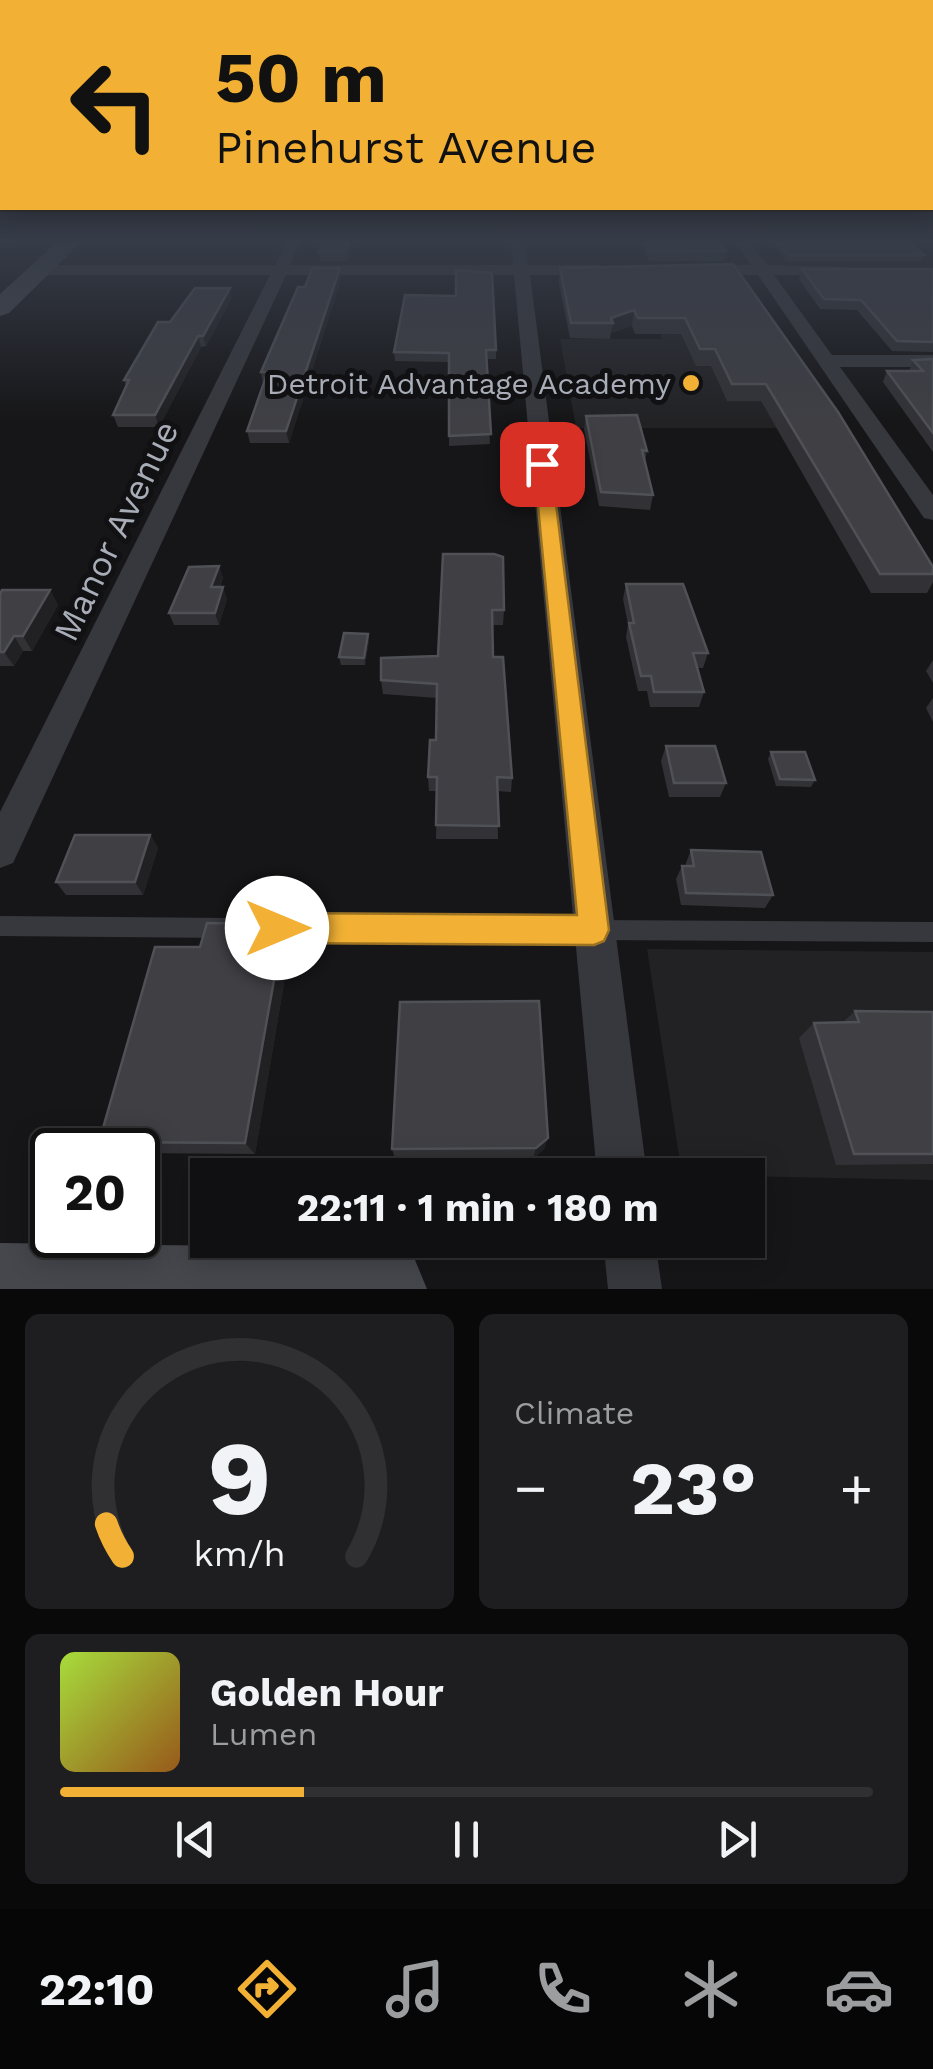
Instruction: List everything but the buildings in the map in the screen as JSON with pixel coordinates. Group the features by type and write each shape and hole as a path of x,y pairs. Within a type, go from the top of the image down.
{"street":[{"name":"Manor Avenue","path":"0,851 266,301"},
{"path":"525,301 620,1158"},
{"path":"784,301 931,507"},
{"path":"825,361 933,361"},
{"path":"632,1258 635,1289"},
{"path":"0,1284 386,1289"}],"lane":[{"path":"0,926 933,932"}],"shaded area":[{"name":"Detroit Advantage Academy","path":"661,334 782,335 843,428 576,428 560,339 662,339"},
{"path":"647,949 933,952 933,1180 765,1177 765,1158 679,1158"}],"place":[{"name":"Detroit Advantage Academy","path":"691,383"}],"route":[{"path":"277,928 594,930 542,464"}]}
